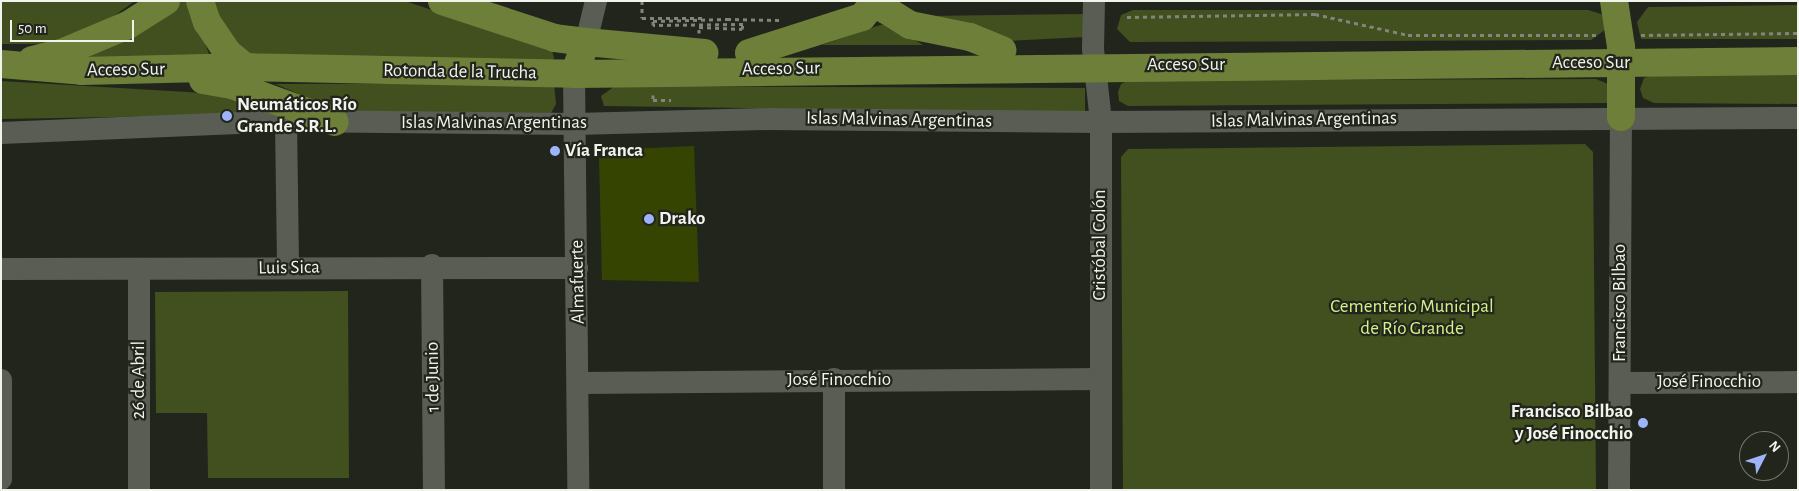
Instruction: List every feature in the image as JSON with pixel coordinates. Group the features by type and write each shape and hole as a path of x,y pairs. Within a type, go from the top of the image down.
{"main road":[{"name":"Acceso Sur","path":"4,64 73,49 128,26 166,1"},
{"path":"200,1 207,22 227,52 246,67 282,110"},
{"path":"442,1 555,38 586,42 574,74"},
{"path":"749,53 862,17 876,1"},
{"path":"882,1 886,10 910,25 970,37 1004,50"},
{"path":"1614,1 1621,48 1620,117"},
{"name":"Acceso Sur","path":"586,42 680,54 1004,50 1093,57"},
{"name":"Acceso Sur","path":"574,74 1093,57 1798,46"},
{"name":"Acceso Sur","path":"1621,48 1798,61"},
{"name":"Acceso Sur","path":"4,64 82,71 145,71 246,67"},
{"name":"Rotonda de la Trucha","path":"246,67 574,74"},
{"path":"145,71 232,84 282,110 335,122"}],"street":[{"path":"586,42 596,1"},
{"name":"Cristóbal Colón","path":"1094,1 1093,57 1101,122 1101,490"},
{"name":"Almafuerte","path":"574,74 579,383 578,490"},
{"path":"1,133 282,110 288,268"},
{"name":"Islas Malvinas Argentinas","path":"335,122 576,124 770,119 1101,122 1620,117 1798,118"},
{"name":"Francisco Bilbao","path":"1619,490 1620,117"},
{"name":"Luis Sica","path":"1,269 138,271 432,265 577,268"},
{"name":"1 de Junio","path":"432,265 434,490"},
{"name":"26 de Abril","path":"138,271 139,490"},
{"path":"834,379 834,490"},
{"name":"José Finocchio","path":"579,383 834,379 1100,379"},
{"path":"1,380 1,479"},
{"name":"José Finocchio","path":"1620,382 1798,382"}],"path":[{"path":"642,1 642,18 728,18 653,22 653,25 743,24 742,28 699,27"},
{"path":"1127,17 1315,14 1408,35 1621,48 1798,33"}],"green space":[{"path":"1,1 135,1 104,23 73,37 41,44 1,44"},
{"path":"177,1 189,1 212,62 75,57"},
{"path":"211,1 405,1 552,50 554,58 552,63 249,53 230,42"},
{"path":"1798,5 1798,39 1641,39 1637,22 1648,7"},
{"path":"1133,10 1588,10 1601,14 1609,27 1591,40 1130,42 1117,29 1121,15"},
{"path":"1083,14 1085,37 1006,41 926,16"},
{"path":"887,23 923,45 822,45 868,29"},
{"path":"1656,73 1798,73 1798,104 1654,103 1643,98 1640,89 1644,78"},
{"path":"1596,79 1608,84 1610,99 1607,103 1128,106 1119,101 1118,92 1121,84 1129,80"},
{"path":"1,81 221,94 277,114 1,119"},
{"path":"554,83 556,104 551,113 360,112 328,106 275,84"},
{"path":"615,86 1085,88 1085,113 604,106 601,96"},
{"name":"Cementerio Municipal de Río Grande","path":"1585,144 1593,152 1596,490 1123,490 1121,157 1128,149"},
{"path":"348,291 349,478 208,478 207,413 156,413 155,292"}],"building":[{"name":"Drako","path":"694,146 699,282 602,280 599,158 608,150"}],"place":[{"name":"Neumáticos Río Grande S.R.L.","path":"227,116"},
{"name":"Vía Franca","path":"555,151"},
{"name":"Drako","path":"649,219"},
{"name":"Francisco Bilbao y José Finocchio","path":"1643,423"}]}
